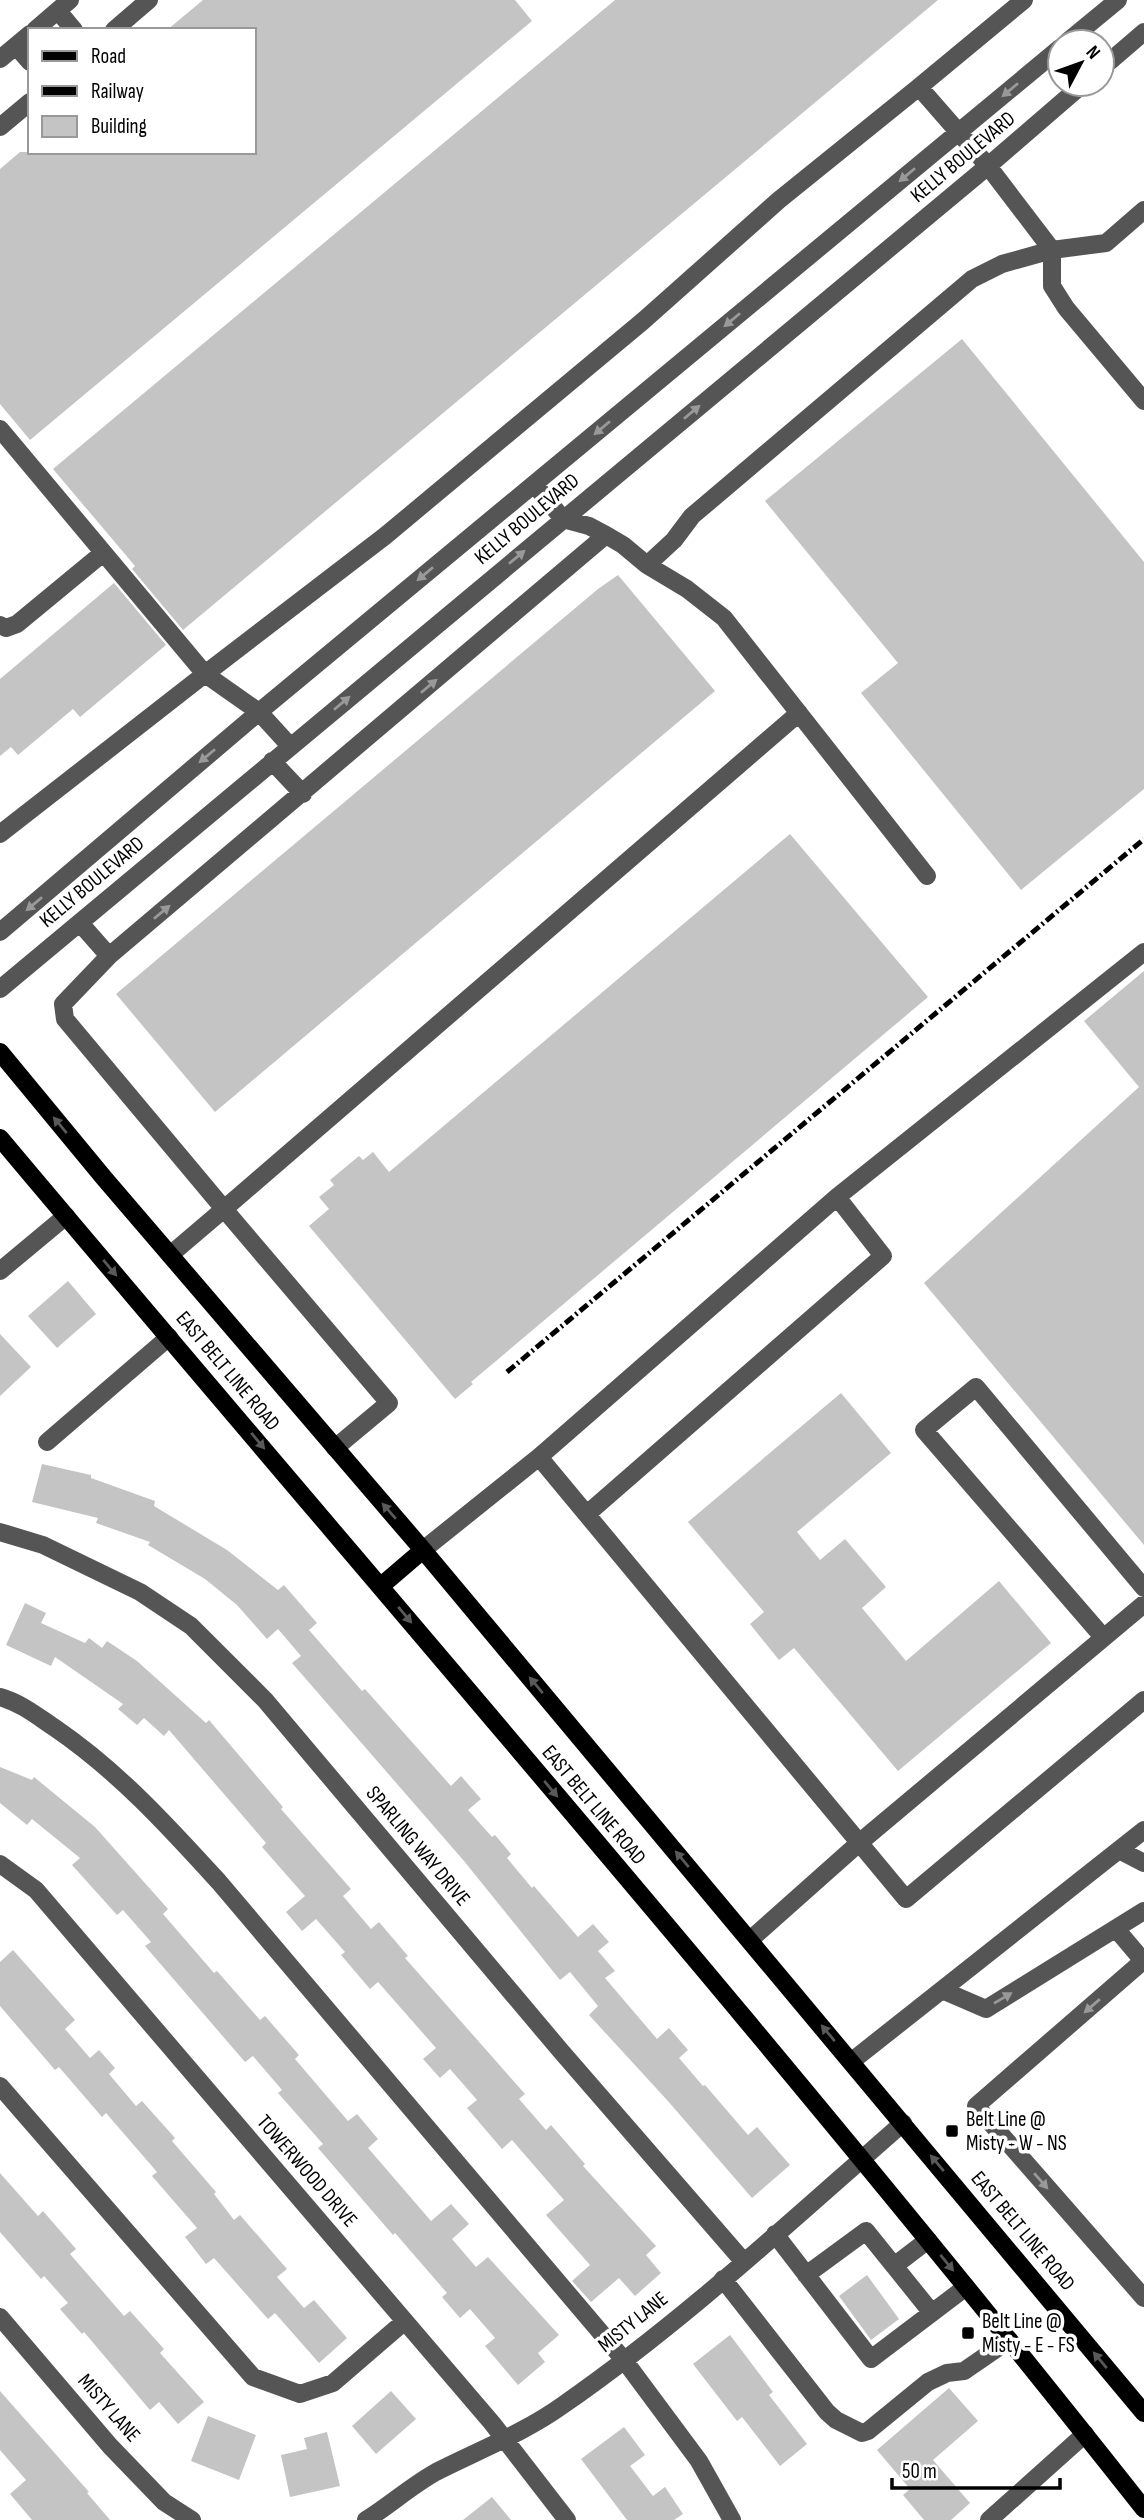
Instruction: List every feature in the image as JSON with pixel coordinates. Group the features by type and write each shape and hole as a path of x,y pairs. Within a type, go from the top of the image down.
{"main road":[{"name":"EAST BELT LINE ROAD","path":"0,1052 423,1550 1144,2413"},
{"name":"EAST BELT LINE ROAD","path":"0,1138 381,1586 862,2159 1144,2508"},
{"path":"381,1586 423,1550"}],"street":[{"path":"0,834 385,536 643,321 779,200 1024,0"},
{"path":"1084,28 1118,0"},
{"path":"116,28 141,2"},
{"path":"37,28 64,5 73,28"},
{"path":"1116,56 1144,32"},
{"path":"0,59 23,40"},
{"name":"KELLY BOULEVARD","path":"0,932 259,712 1046,60"},
{"path":"919,87 988,166 1052,250 1052,286 1066,308 1144,401"},
{"name":"KELLY BOULEVARD","path":"0,989 1067,98"},
{"path":"3,118 28,103"},
{"path":"647,565 674,540 692,516 972,279 1002,264 1052,250 1106,243 1144,210"},
{"path":"0,429 205,674 259,712 290,746"},
{"path":"534,484 563,519 589,526 622,545 724,618 927,876"},
{"path":"335,1448 389,1403 65,1019 63,1004 109,956 606,536"},
{"path":"0,625 6,628 17,625 103,553"},
{"path":"170,1255 799,713"},
{"path":"272,761 303,794"},
{"path":"80,923 109,956"},
{"path":"423,1550 538,1457 837,1198 1144,953"},
{"path":"587,1514 883,1256 837,1198"},
{"path":"0,1271 66,1216"},
{"path":"47,1442 169,1337"},
{"path":"1103,1637 924,1430 976,1387 1144,1588"},
{"path":"538,1457 906,1899 1144,1700"},
{"name":"SPARLING WAY DRIVE","path":"0,1532 43,1545 91,1568 139,1592 191,1626 265,1700 560,2050 744,2262"},
{"path":"750,1940 859,1843 1144,1604"},
{"path":"0,1697 17,1702 87,1750 156,1813 219,1882 624,2360 699,2461 732,2520"},
{"path":"852,2062 1144,1830"},
{"path":"1119,1850 1144,1863"},
{"name":"TOWERWOOD DRIVE","path":"0,1864 36,1890 405,2321 505,2440 567,2520"},
{"path":"942,1990 986,2009 1144,1911"},
{"path":"1116,1930 1144,1962 976,2106 1144,2298"},
{"path":"0,2086 253,2377 300,2394 333,2383 405,2321"},
{"name":"MISTY LANE","path":"366,2520 434,2474 505,2440 561,2406 624,2360 744,2262 903,2123"},
{"path":"806,2275 866,2231 932,2313"},
{"path":"775,2234 871,2359 966,2287"},
{"path":"894,2266 928,2240"},
{"path":"723,2279 827,2412 836,2420 862,2433 928,2382 947,2373 964,2371 1009,2340"},
{"name":"MISTY LANE","path":"0,2317 110,2446 164,2502 192,2520"},
{"path":"989,2520 1085,2434"}],"building":[{"path":"203,0 515,0 532,21 30,440 0,404 0,169 20,152 256,154 256,28 169,28"},
{"path":"615,0 938,0 183,630 132,569 135,566 53,469"},
{"path":"962,339 1144,562 1144,789 1021,890 861,693 898,663 765,501"},
{"path":"618,575 715,691 215,1112 116,994"},
{"path":"114,583 166,645 80,717 73,709 18,755 11,747 0,756 0,679"},
{"path":"790,834 928,997 471,1382 473,1384 455,1399 309,1226 329,1209 319,1197 334,1185 330,1180 359,1156 363,1160 373,1152 389,1172"},
{"path":"1144,971 1144,1545 924,1283 1139,1087 1084,1021"},
{"path":"68,1281 96,1314 57,1348 28,1316"},
{"path":"0,1334 31,1367 0,1396"},
{"path":"841,1393 891,1453 797,1532 820,1560 845,1539 886,1587 862,1608 906,1661 999,1581 1051,1643 898,1771 794,1648 779,1660 750,1624 764,1612 688,1522"},
{"path":"42,1464 91,1475 91,1478 155,1501 154,1506 227,1550 278,1590 284,1585 317,1623 309,1630 362,1691 365,1689 451,1786 461,1776 481,1799 468,1810 511,1854 507,1858 532,1888 534,1886 578,1937 593,1924 609,1942 598,1951 615,1971 605,1978 657,2039 669,2028 688,2050 679,2058 703,2086 705,2085 748,2135 757,2127 790,2165 752,2198 589,2015 598,2006 570,1972 560,1980 464,1861 292,1663 301,1656 278,1629 267,1639 237,1605 205,1579 148,1545 150,1542 96,1523 98,1518 32,1502"},
{"path":"25,1603 46,1613 41,1623 85,1643 89,1638 102,1648 107,1641 137,1661 206,1723 209,1720 283,1807 281,1809 351,1889 343,1896 371,1929 379,1922 408,1956 405,1958 525,2094 519,2099 546,2130 551,2125 585,2164 583,2166 656,2246 646,2255 661,2273 635,2296 619,2278 591,2302 572,2281 590,2265 546,2215 564,2200 512,2140 502,2149 467,2108 477,2100 450,2069 440,2078 423,2059 436,2048 378,1982 370,1989 341,1955 345,1952 316,1919 302,1931 286,1912 305,1896 262,1847 266,1843 169,1730 164,1736 144,1718 137,1725 118,1709 123,1704 55,1657 51,1666 6,1645"},
{"path":"0,1767 32,1780 34,1777 95,1827 168,1909 163,1914 214,1973 217,1971 260,2020 265,2016 299,2055 295,2059 348,2121 357,2114 378,2139 368,2148 431,2221 451,2204 469,2224 452,2239 476,2267 488,2257 559,2335 538,2353 545,2362 518,2385 485,2346 495,2338 470,2309 460,2318 442,2297 447,2293 318,2148 323,2144 278,2093 282,2090 253,2056 245,2062 145,1946 151,1942 123,1910 117,1915 72,1865 80,1858 32,1819 27,1825 0,1803"},
{"path":"13,1950 75,2020 65,2029 90,2058 99,2050 115,2068 109,2074 136,2106 142,2101 175,2138 172,2141 216,2192 214,2194 234,2220 240,2215 287,2269 277,2277 304,2308 314,2300 347,2338 319,2363 275,2313 268,2319 214,2258 206,2264 185,2237 197,2228 152,2176 157,2172 106,2113 102,2117 59,2067 55,2070 0,2006 0,1962"},
{"path":"0,2173 38,2216 43,2211 76,2249 70,2254 124,2316 130,2311 164,2349 160,2353 204,2402 178,2424 159,2402 150,2410 84,2332 82,2334 60,2309 68,2303 44,2276 41,2279 0,2232"},
{"path":"867,2275 899,2319 871,2340 839,2296"},
{"path":"730,2335 773,2392 769,2395 807,2444 780,2466 742,2417 737,2421 693,2364"},
{"path":"949,2388 978,2421 933,2460 970,2503 951,2520 924,2520 903,2495 910,2489 877,2450"},
{"path":"0,2391 89,2492 87,2493 110,2520 32,2520 10,2494 26,2480 0,2450"},
{"path":"391,2391 416,2419 376,2454 352,2426"},
{"path":"208,2416 256,2435 239,2480 191,2461"},
{"path":"624,2427 645,2455 630,2466 653,2496 665,2487 683,2514 674,2520 627,2520 581,2459"},
{"path":"327,2432 340,2486 290,2497 281,2455 307,2449 304,2438"},
{"path":"492,2497 511,2520 463,2520"}],"railway":[{"path":"507,1372 1144,839"}],"place":[{"name":"Belt Line @ Misty - W - NS","path":"952,2131"},
{"name":"Belt Line @ Misty - E - FS","path":"968,2333"}]}
